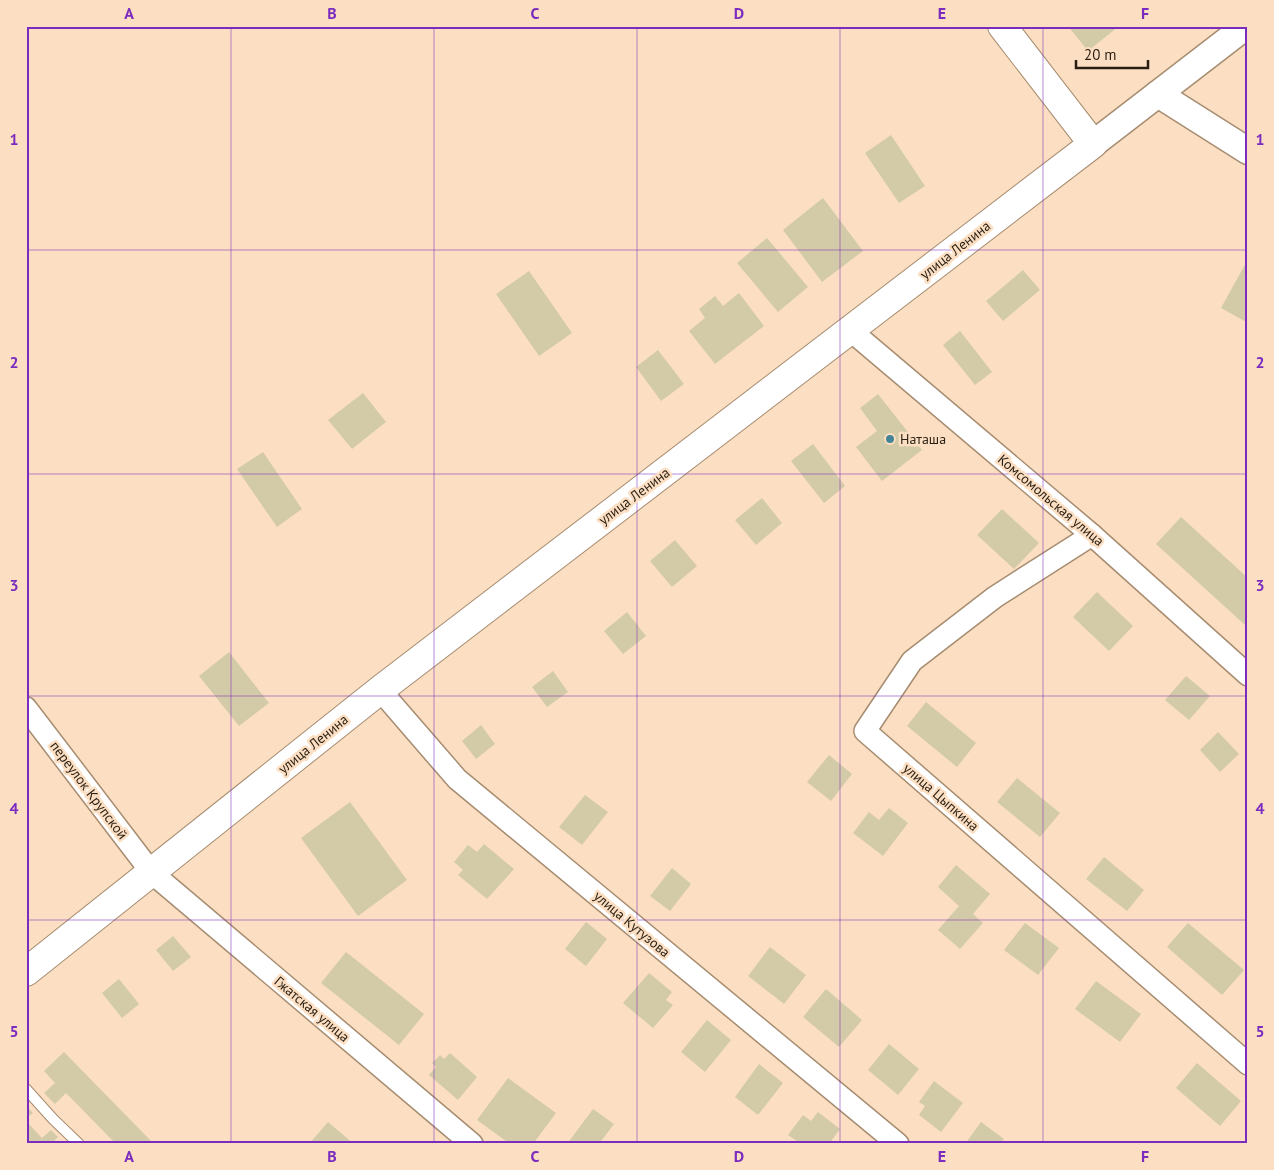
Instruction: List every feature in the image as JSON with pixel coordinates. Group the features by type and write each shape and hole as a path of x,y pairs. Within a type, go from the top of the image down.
{"main road":[{"path":"1002,26 1093,144"},
{"name":"улица Ленина","path":"26,972 380,690 1093,144"}],"street":[{"name":"улица Ленина","path":"1093,144 1246,26"},
{"path":"1158,94 1248,151"},
{"name":"Комсомольская улица","path":"850,330 1092,535 1248,675"},
{"name":"улица Цыпкина","path":"1092,535 995,597 912,661 865,731 1248,1064"},
{"name":"улица Кутузова","path":"380,690 457,779 898,1144"},
{"name":"переулок Крупской","path":"26,708 152,873"},
{"name":"Гжатская улица","path":"152,873 472,1144"}],"lane":[{"path":"26,1089 79,1144"}],"building":[{"path":"1068,26 1119,26 1088,51"},
{"path":"891,135 925,186 899,203 865,153"},
{"path":"823,198 863,251 822,282 783,230"},
{"path":"767,238 808,287 778,312 737,263"},
{"path":"1248,259 1248,323 1221,308"},
{"path":"1023,270 1040,290 1003,321 986,301"},
{"path":"529,271 572,333 539,356 496,294"},
{"path":"739,293 764,326 715,364 689,331 705,318 699,309 715,296 723,306"},
{"path":"960,331 992,372 975,385 943,345"},
{"path":"658,350 684,384 661,401 636,367"},
{"path":"363,393 386,422 352,449 328,420"},
{"name":"Наташа","path":"878,394 922,450 882,481 856,447 877,431 860,408"},
{"path":"813,444 845,486 824,503 791,461"},
{"path":"263,452 302,509 277,527 237,469"},
{"path":"762,498 782,523 756,545 735,520"},
{"path":"1002,509 1039,543 1014,569 977,535"},
{"path":"1181,517 1248,578 1248,622 1245,625 1156,544"},
{"path":"675,540 697,566 672,587 650,561"},
{"path":"1097,592 1133,626 1109,651 1073,617"},
{"path":"627,612 646,636 623,654 604,631"},
{"path":"229,652 269,703 239,726 199,676"},
{"path":"553,671 568,692 547,707 532,687"},
{"path":"1186,676 1210,696 1189,720 1165,700"},
{"path":"926,702 976,743 957,767 907,726"},
{"path":"481,725 495,744 476,759 462,741"},
{"path":"1218,732 1239,754 1220,772 1200,750"},
{"path":"829,755 852,774 831,801 807,782"},
{"path":"1017,778 1060,813 1040,837 997,802"},
{"path":"585,795 608,812 582,845 559,827"},
{"path":"350,802 407,880 358,916 301,838"},
{"path":"889,808 908,823 883,856 853,833 869,812 879,820"},
{"path":"484,844 514,869 487,899 458,875 463,870 454,862 468,845 477,852"},
{"path":"1104,857 1144,890 1127,911 1086,879"},
{"path":"956,865 990,894 973,914 983,923 960,949 938,930 959,906 938,887"},
{"path":"672,868 691,884 670,911 650,896"},
{"path":"586,922 607,939 586,966 565,949"},
{"path":"1025,923 1059,948 1038,975 1004,950"},
{"path":"1188,923 1244,970 1222,995 1167,947"},
{"path":"173,936 191,957 173,971 156,950"},
{"path":"770,947 806,975 784,1004 748,976"},
{"path":"346,952 424,1014 399,1045 321,983"},
{"path":"649,973 672,992 666,1000 673,1005 653,1028 623,1003"},
{"path":"119,979 139,1004 122,1018 102,993"},
{"path":"1096,981 1141,1014 1120,1042 1075,1009"},
{"path":"826,989 862,1020 839,1047 803,1017"},
{"path":"707,1020 731,1040 705,1072 681,1052"},
{"path":"889,1044 919,1069 898,1095 868,1070"},
{"path":"64,1052 154,1144 116,1144 66,1093 55,1104 44,1093 55,1083 44,1071"},
{"path":"450,1053 477,1077 458,1100 429,1075 436,1067 432,1063 440,1055 444,1059"},
{"path":"1197,1063 1241,1101 1220,1126 1176,1088"},
{"path":"759,1064 783,1083 758,1115 735,1097"},
{"path":"508,1078 556,1113 533,1144 510,1144 477,1120"},
{"path":"934,1081 963,1103 941,1132 919,1115 925,1106 919,1102"},
{"path":"26,1106 33,1113 26,1118"},
{"path":"593,1109 614,1124 599,1144 567,1144"},
{"path":"818,1112 840,1129 829,1144 801,1144 788,1135 803,1115 811,1121"},
{"path":"26,1121 42,1138 51,1130 58,1137 51,1144 26,1144"},
{"path":"328,1122 354,1144 309,1144"},
{"path":"981,1122 1004,1139 1000,1144 965,1144"}],"place":[{"name":"Наташа","path":"890,439"}]}
